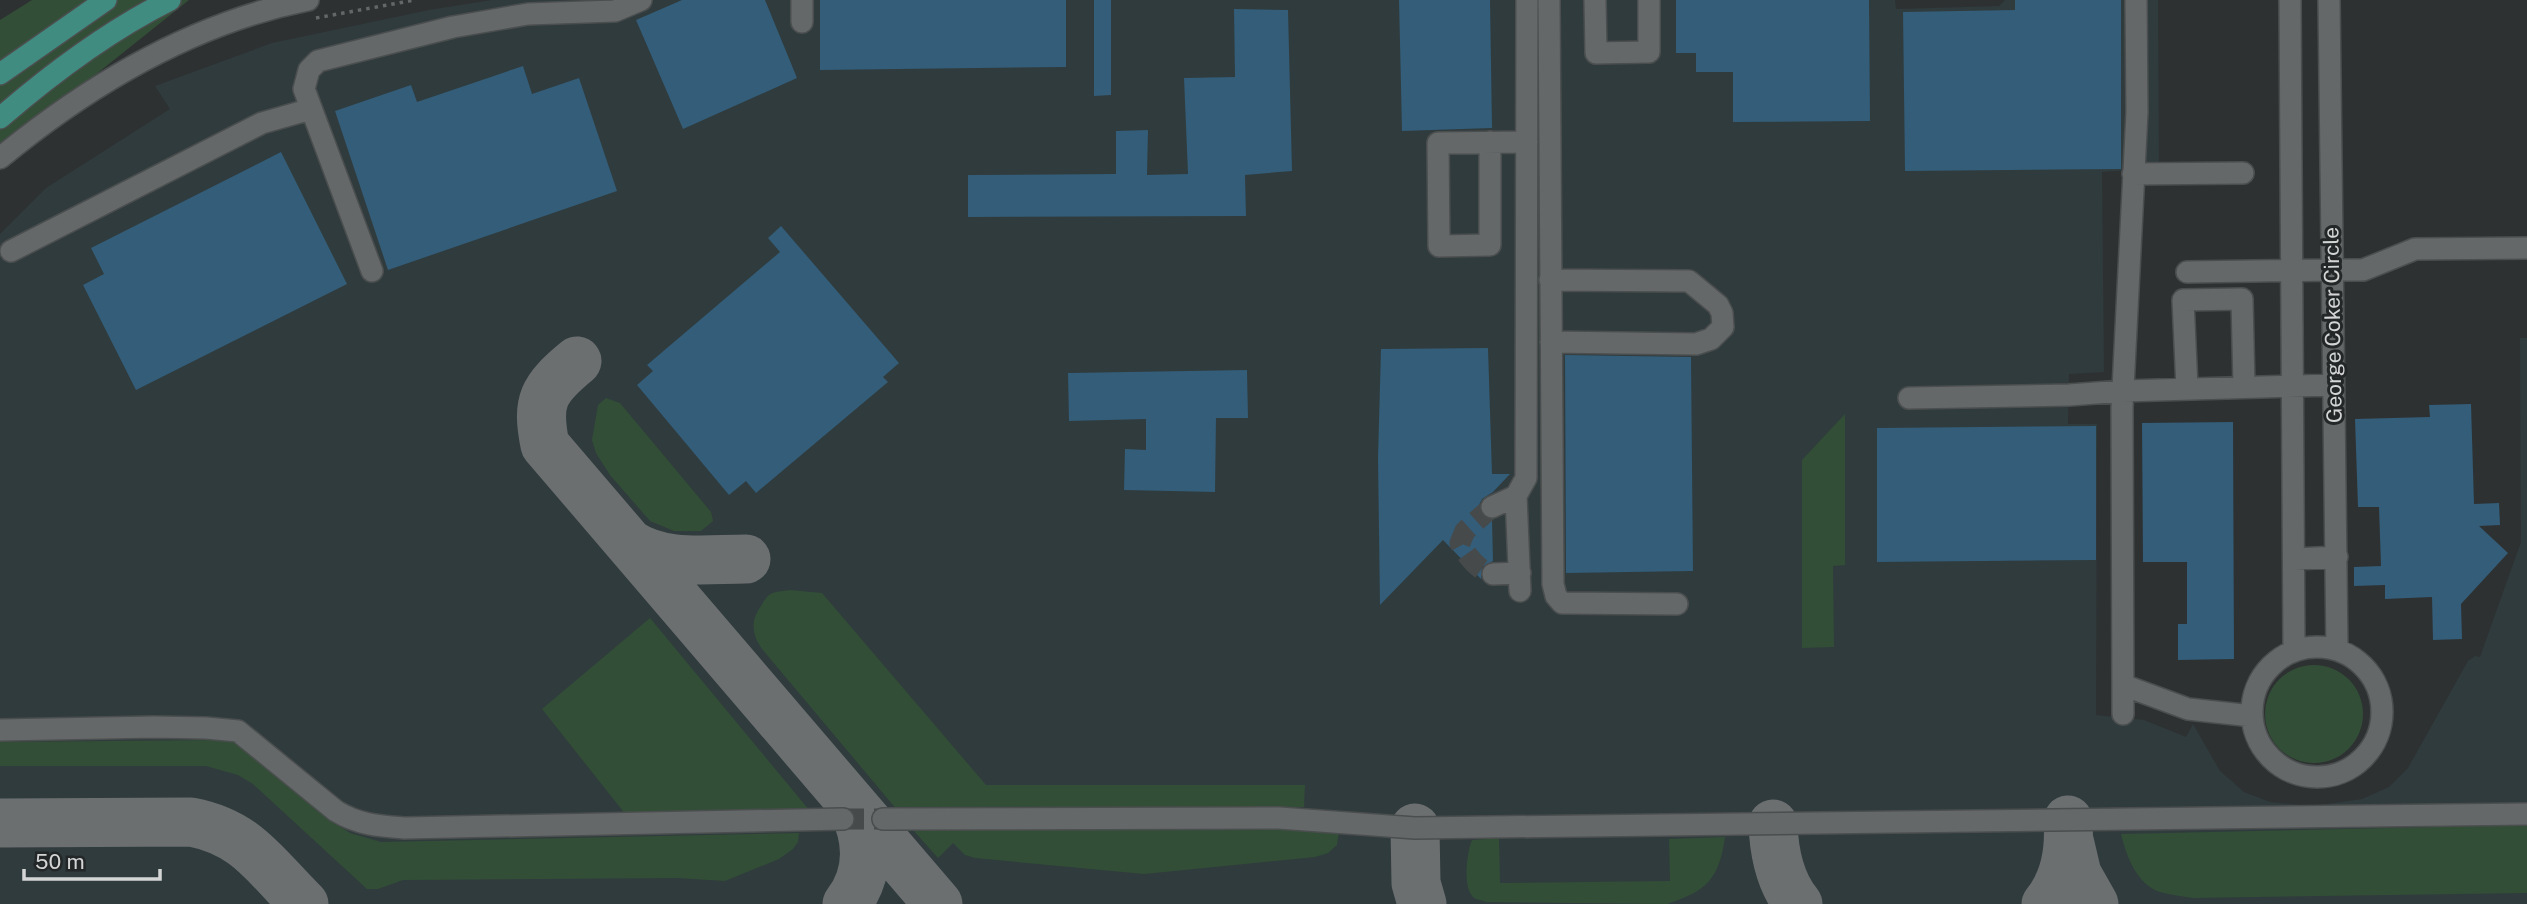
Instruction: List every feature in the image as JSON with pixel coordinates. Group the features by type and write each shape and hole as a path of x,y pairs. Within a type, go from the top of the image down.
{"main road":[{"path":"0,74 106,0"},
{"path":"0,118 38,85 105,38 170,0"}],"street":[{"path":"0,158 69,104 120,72 161,51 228,23 308,0"},
{"path":"372,271 304,89 309,70 318,61 453,27 528,14 615,10 641,0"},
{"path":"802,0 802,22"},
{"path":"1493,574 1520,582 1516,496 1526,478 1527,0"},
{"path":"1549,0 1553,584 1556,596 1562,603 1677,604"},
{"path":"1595,0 1595,53 1649,52 1648,0"},
{"path":"2123,714 2123,391 2137,112 2136,0"},
{"name":"George Coker Circle","path":"2290,0 2294,649"},
{"name":"George Coker Circle","path":"2329,0 2336,270 2333,385 2337,650"},
{"path":"11,251 262,123 311,109"},
{"path":"1490,142 1490,245 1439,246 1438,143 1490,142 1527,142"},
{"path":"2133,174 2243,173"},
{"path":"2187,272 2363,271 2415,249 2527,248"},
{"path":"1550,280 1689,281 1718,305 1722,313 1723,327 1711,339 1696,344 1551,342"},
{"path":"2187,388 2183,300 2242,299 2244,386"},
{"path":"1909,398 2333,385"},
{"path":"1492,507 1516,496"},
{"path":"2294,559 2337,556"},
{"path":"2294,649 2337,650 2356,660 2371,675 2381,699 2382,718 2376,740 2361,759 2348,769 2329,776 2311,777 2291,772 2275,762 2260,745 2252,716 2255,694 2266,671 2279,658 2294,649"},
{"path":"2123,685 2188,709 2252,716"},
{"path":"0,730 167,727 238,731 336,811 352,820 372,826 419,828 844,819"},
{"path":"883,819 1279,818 1415,828 2527,814"}],"path":[{"path":"304,22 415,0"}],"shaded area":[{"path":"492,0 1895,0 1896,9 1999,6 2005,0 2158,0 2159,168 2102,172 2104,372 2069,374 2068,424 2097,424 2096,715 2144,720 2186,737 2193,724 2220,771 2244,792 2270,802 2313,806 2362,799 2389,787 2408,768 2468,661 2475,656 2480,657 2521,542 2520,338 2527,338 2527,904 0,904 0,234 46,188 170,109 155,86 272,43 429,10"}],"green space":[{"path":"32,0 189,0 0,151 0,20"},
{"path":"606,398 620,403 711,512 713,521 701,531 674,531 650,521 610,475 596,453 592,440 598,405"},
{"path":"1845,414 1845,565 1833,566 1834,647 1802,648 1802,460"},
{"path":"790,590 822,593 986,785 1305,785 1304,807 898,811 759,644 754,633 757,612 771,594"},
{"path":"650,618 810,811 626,815 542,709"},
{"path":"2314,665 2333,669 2349,679 2359,695 2363,714 2359,733 2349,749 2333,759 2314,763 2295,759 2279,749 2269,733 2265,714 2269,695 2279,679 2295,669"},
{"path":"215,740 245,746 335,823 350,833 381,842 799,833 798,842 779,859 725,881 677,878 403,880 378,889 367,889 253,784 238,775 206,766 0,766 0,742"},
{"path":"2527,825 2527,893 2193,898 2160,892 2145,883 2129,860 2121,834"},
{"path":"1105,828 1339,830 1337,845 1328,853 1315,857 1144,874 975,858 965,855 953,843 938,858 914,831"},
{"path":"1725,837 1719,863 1709,881 1692,894 1667,904 1486,902 1474,898 1468,886 1467,861 1472,840 1499,838 1500,883 1670,881 1669,839"}],"building":[{"path":"682,0 765,0 797,78 683,129 636,20"},
{"path":"820,0 1066,0 1066,67 820,70"},
{"path":"1094,0 1111,0 1111,95 1094,96"},
{"path":"1399,0 1490,0 1492,128 1402,131"},
{"path":"1676,0 1869,0 1870,121 1733,122 1733,72 1696,72 1696,53 1676,53"},
{"path":"2015,0 2121,0 2121,169 1905,171 1903,12 2015,10"},
{"path":"1234,9 1288,10 1292,171 1245,175 1246,216 968,217 968,175 1116,174 1116,131 1148,130 1147,175 1188,174 1184,78 1235,77"},
{"path":"523,66 532,94 579,78 617,191 388,270 335,111 411,85 417,102"},
{"path":"281,152 347,284 136,390 83,285 104,274 91,248"},
{"path":"781,226 899,363 883,377 888,382 756,493 746,481 729,495 637,385 653,371 647,365 780,252 768,238"},
{"path":"1488,348 1492,474 1510,474 1493,492 1482,499 1479,505 1484,517 1492,520 1493,561 1482,567 1481,579 1443,540 1380,605 1378,458 1381,349"},
{"path":"1565,355 1691,357 1693,571 1566,573"},
{"path":"1247,370 1248,418 1216,418 1215,492 1124,490 1125,449 1146,450 1146,419 1069,421 1068,373"},
{"path":"2471,404 2474,504 2499,503 2500,525 2479,526 2508,553 2461,604 2462,639 2433,640 2432,597 2385,599 2385,585 2354,586 2354,567 2381,566 2379,507 2358,507 2355,419 2430,417 2429,405"},
{"path":"2233,422 2234,659 2178,660 2178,624 2187,624 2187,562 2143,562 2142,423"},
{"path":"2096,426 2096,560 1877,562 1877,428"}],"taxiway":[{"path":"577,361 556,380 545,397 541,417 545,445 938,904"},
{"path":"630,544 657,556 671,558 746,559"},
{"path":"847,904 860,881 865,857 862,833 853,808"},
{"path":"2046,904 2058,885 2065,864 2068,820"},
{"path":"0,823 191,822 211,827 242,843 304,904"},
{"path":"1773,824 1779,866 1786,886 1798,904"},
{"path":"1415,828 1416,883 1422,904"},
{"path":"2069,840 2077,874 2094,904"}],"tunnel":[{"path":"1492,507 1465,531 1460,543 1469,558 1493,574"},
{"path":"843,819 883,819"}]}
